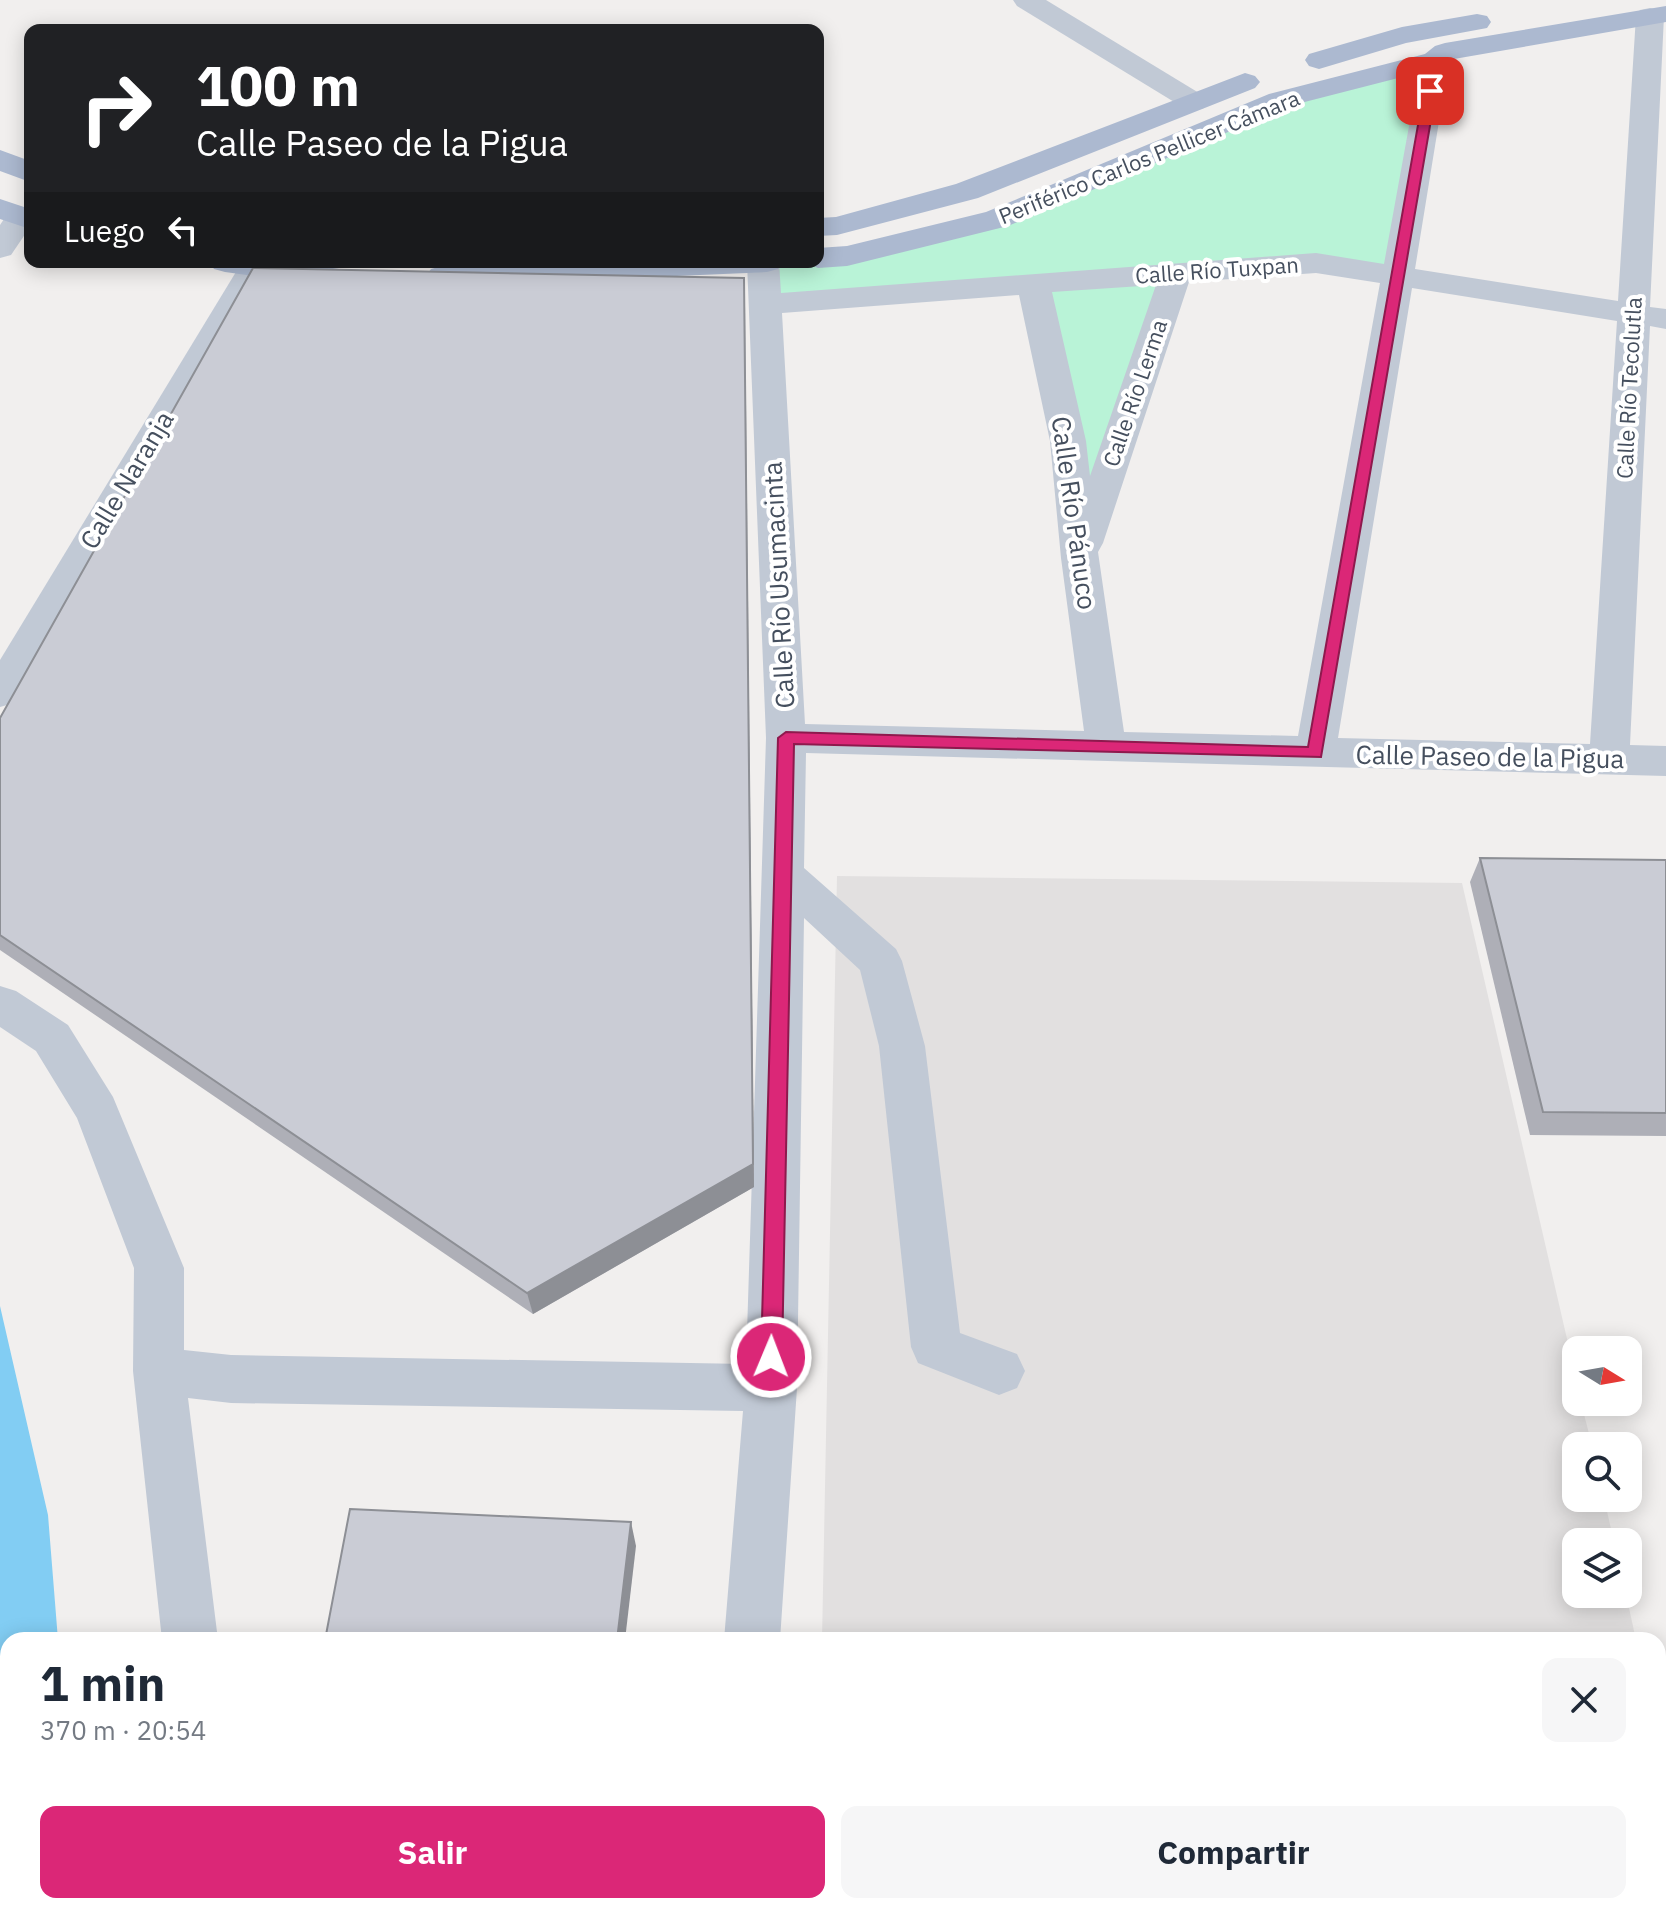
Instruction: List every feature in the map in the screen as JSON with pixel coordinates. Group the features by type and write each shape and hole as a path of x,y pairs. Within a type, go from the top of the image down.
{"main road":[{"name":"Periférico Carlos Pellicer Cámara","path":"824,227 837,226 967,191 1246,82 1402,35 1605,0"},
{"name":"Periférico Carlos Pellicer Cámara","path":"824,258 847,256 997,219 1279,100 1435,60 1445,52 1658,15"},
{"path":"0,159 24,170"},
{"path":"268,268 354,280 370,279"},
{"path":"417,277 625,268"}],"street":[{"path":"1027,0 1194,102"},
{"name":"Calle Río Tecolutla","path":"1609,760 1649,316 1658,15"},
{"path":"1315,753 1435,60"},
{"path":"0,248 17,215"},
{"name":"Calle Río Tuxpan","path":"765,304 1316,263 1649,316"},
{"name":"Calle Naranja","path":"0,693 238,268"},
{"name":"Calle Río Usumacinta","path":"753,1632 771,1388 786,738 764,268"},
{"name":"Calle Río Lerma","path":"1080,558 1176,273"},
{"name":"Calle Río Pánuco","path":"1033,282 1068,441 1080,558 1106,746"},
{"name":"Calle Paseo de la Pigua","path":"786,738 1666,761"},
{"path":"782,873 880,961 902,1046 936,1347 999,1371"},
{"path":"0,1004 52,1038 97,1111 159,1268 159,1371 188,1632"},
{"path":"159,1371 231,1379 771,1388"}],"shaded area":[{"path":"837,876 1462,883 1566,1336 1562,1336 1562,1416 1584,1416 1588,1432 1562,1432 1562,1512 1607,1512 1611,1528 1562,1528 1562,1608 1629,1608 1634,1632 822,1632"}],"green space":[{"path":"1435,60 1398,276 1316,263 1176,273 1080,558 1033,282 765,304 763,268 824,268 824,261 997,219 1279,100"}],"water":[{"path":"0,1306 48,1515 57,1632 0,1632"}],"building":[{"path":"253,268 744,278 753,1164 527,1293 0,935 0,718"},
{"path":"1480,858 1666,860 1666,1113 1543,1112"},
{"path":"350,1509 631,1522 618,1632 327,1632"}],"route":[{"path":"771,1357 786,738 1315,753 1430,91"}]}
